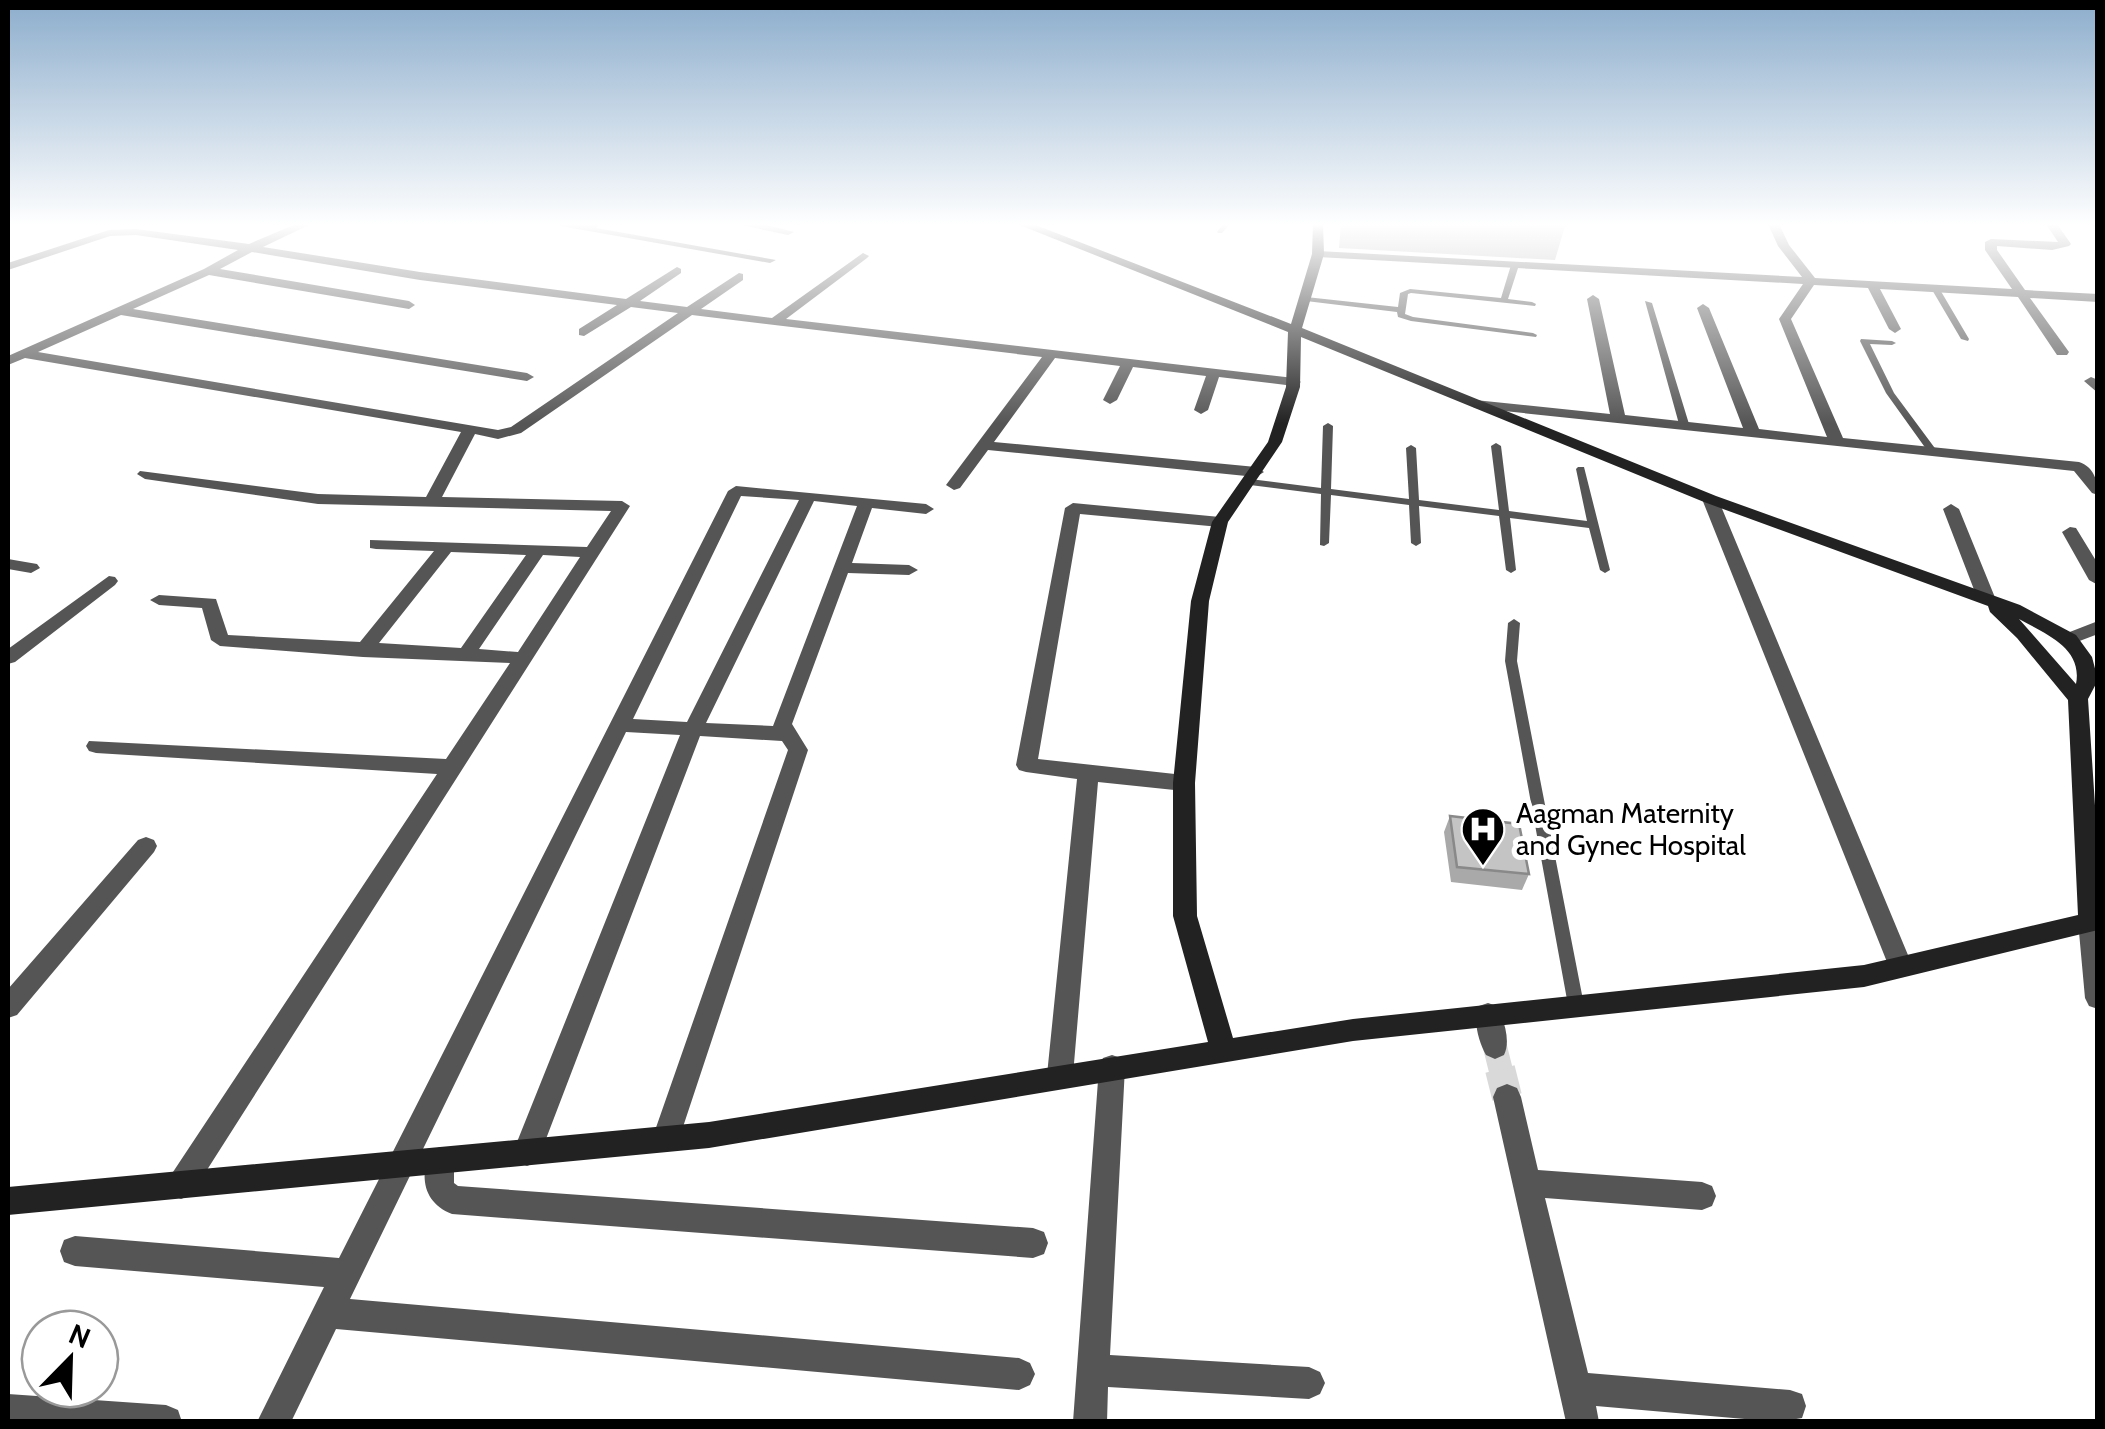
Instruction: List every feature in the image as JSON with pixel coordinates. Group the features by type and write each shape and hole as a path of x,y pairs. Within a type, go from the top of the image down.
{"street":[{"path":"8,361 164,291"},
{"path":"324,291 409,305"},
{"path":"534,291 1294,382"},
{"path":"584,332 648,291"},
{"path":"24,354 498,435 516,430 717,291"},
{"path":"775,322 817,291"},
{"path":"1194,291 1710,499 2014,609 2070,639 2085,661 2088,680 2078,699 2098,998"},
{"path":"1223,1050 1185,916 1184,783 1200,601 1220,522 1275,442 1294,382 1296,330 1308,291"},
{"path":"1804,291 1785,319 1837,442"},
{"path":"1875,291 1894,336"},
{"path":"1980,291 2098,298"},
{"path":"2018,293 2062,352"},
{"path":"1593,299 1618,418"},
{"path":"1703,308 1752,430"},
{"path":"118,311 527,377"},
{"path":"954,486 1052,353"},
{"path":"1110,400 1129,362"},
{"path":"1201,410 1214,372"},
{"path":"1475,404 2079,467 2098,490"},
{"path":"431,502 470,429"},
{"path":"983,445 1253,477"},
{"path":"145,474 318,499 622,506 181,1184"},
{"path":"273,1422 736,490 926,509"},
{"path":"527,1152 693,730 809,496"},
{"path":"1710,499 1901,967"},
{"path":"666,1139 798,750 782,724 866,503"},
{"path":"1184,783 1026,765 1073,508 1220,522"},
{"path":"1952,510 1987,600 2024,634 2078,699"},
{"path":"2070,532 2098,580"},
{"path":"376,544 592,552"},
{"path":"363,651 446,546"},
{"path":"465,656 538,550"},
{"path":"8,564 31,568"},
{"path":"841,568 909,570"},
{"path":"8,658 109,581"},
{"path":"159,600 210,603 220,640 524,658"},
{"path":"2070,639 2098,627"},
{"path":"620,725 788,734"},
{"path":"96,746 452,767"},
{"path":"1060,1075 1088,773"},
{"path":"8,1008 146,846"},
{"path":"8,1201 666,1139 1223,1050 1488,1014 1864,976 2094,921"},
{"path":"1488,1014 1495,1046"},
{"path":"1090,1422 1112,1067"},
{"path":"1507,1097 1583,1422"},
{"path":"440,1160 439,1189 452,1200 1033,1243"},
{"path":"1529,1183 1702,1196"},
{"path":"75,1251 348,1274"},
{"path":"328,1313 1019,1374"},
{"path":"1093,1370 1309,1383"},
{"path":"1576,1388 1790,1406"},
{"path":"8,1410 166,1422"}],"lane":[{"path":"1409,291 1404,293 1401,310 1411,320 1532,335"},
{"path":"1416,291 1532,304"},
{"path":"1504,301 1507,291"},
{"path":"1937,291 1965,339"},
{"path":"1306,299 1401,310"},
{"path":"1648,303 1684,424"},
{"path":"1894,336 1864,341 1890,393 1932,451"},
{"path":"1324,543 1328,426"},
{"path":"1496,446 1501,514 1511,570"},
{"path":"1411,448 1416,543"},
{"path":"1581,469 1606,570"},
{"path":"1253,477 1324,491 1593,525"},
{"path":"1514,623 1511,661 1576,1006"}],"building":[{"path":"1450,816 1519,824 1529,874 1457,867"}],"tunnel":[{"path":"1495,1047 1501,1071"},
{"path":"1500,1069 1507,1097"}],"place":[{"name":"Aagman Maternity and Gynec Hospital","path":"1483,867"}]}
